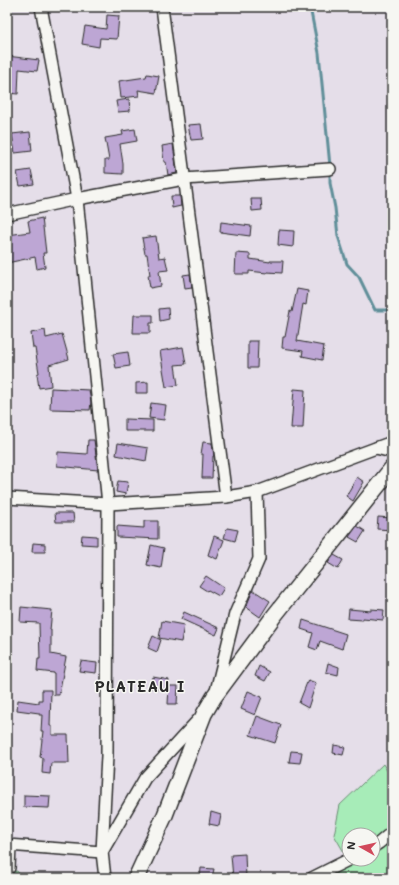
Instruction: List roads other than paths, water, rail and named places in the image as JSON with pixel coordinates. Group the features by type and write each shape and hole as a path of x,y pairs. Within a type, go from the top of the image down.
{"street":[{"path":"41,7 77,199 108,504 106,756 102,852 105,878"},
{"path":"162,7 226,497"},
{"path":"7,214 184,179 330,169"},
{"path":"7,498 108,504 226,497 257,492 392,442"},
{"path":"376,448 392,452"},
{"path":"136,878 165,815 204,714 214,697 274,616 392,468"},
{"path":"214,697 234,614 259,559 257,492"},
{"path":"102,852 145,778 204,714"},
{"path":"381,841 392,832"},
{"path":"7,868 9,868 9,845 102,852"},
{"path":"312,878 341,864"}],"waterway":[{"path":"310,7 319,53 330,166"},
{"path":"330,171 330,183 335,208 338,236 347,264 359,277 375,310 392,310"}],"district":[{"name":"PLATEAU I","path":"140,686"}]}
